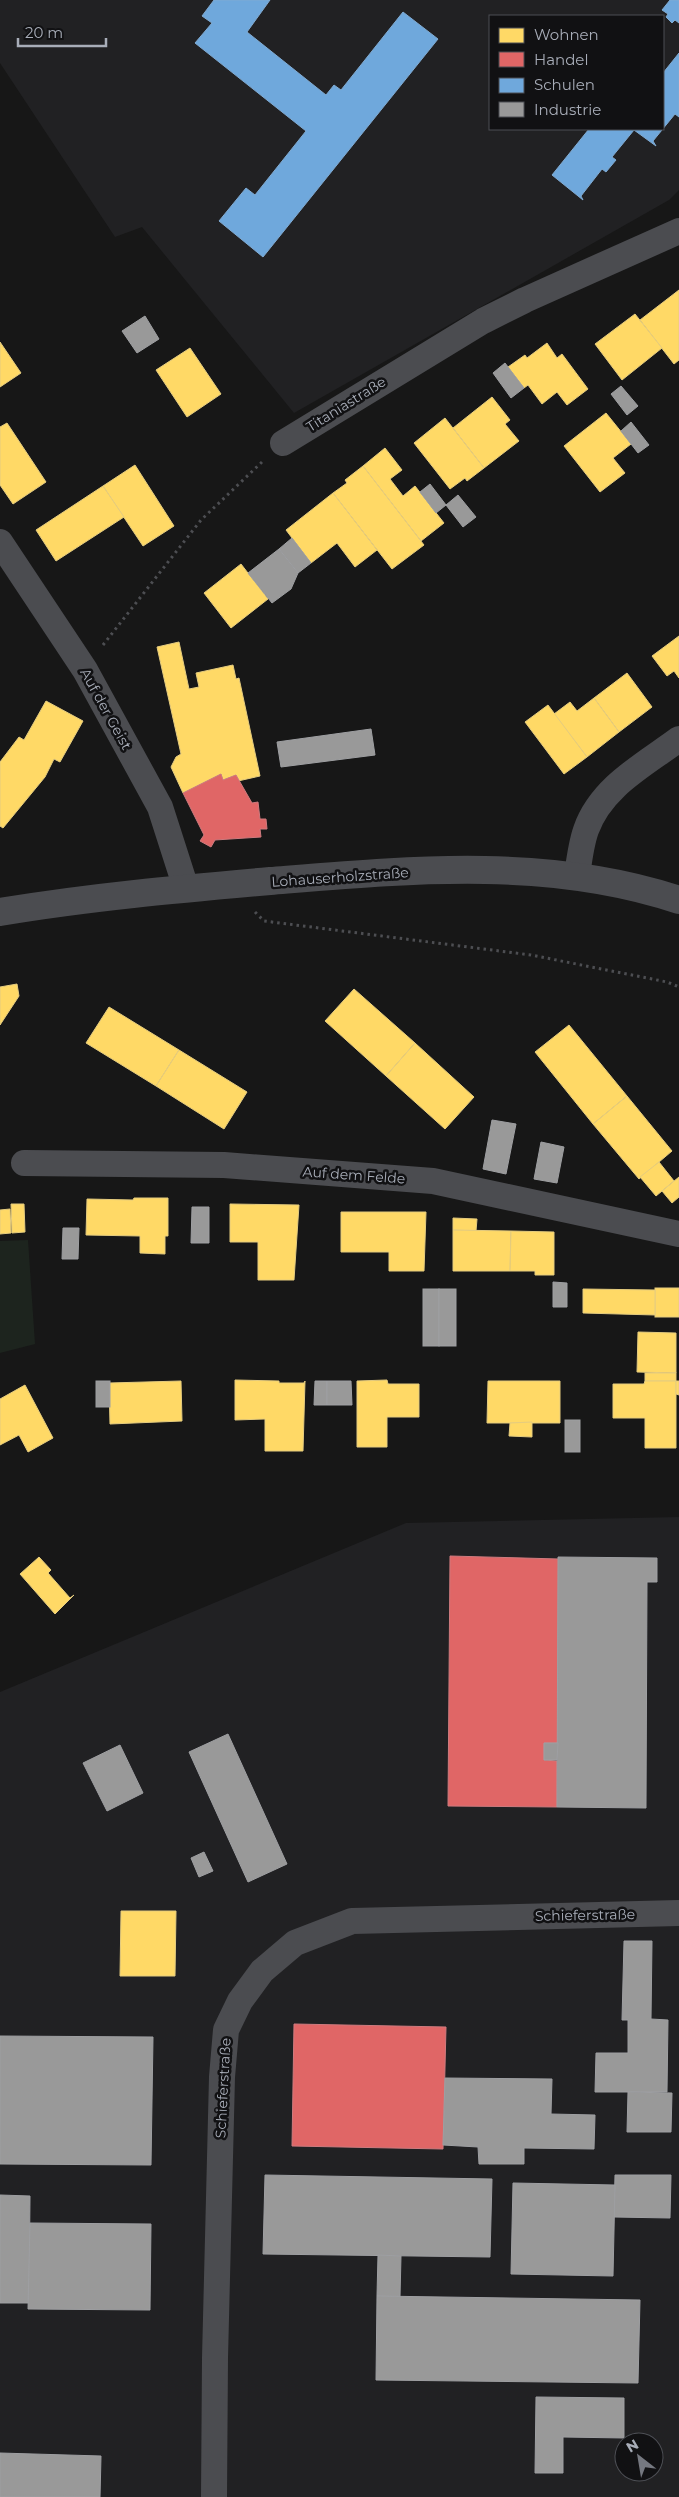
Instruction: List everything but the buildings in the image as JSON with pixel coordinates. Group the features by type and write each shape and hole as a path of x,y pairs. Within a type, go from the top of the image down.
{"street":[{"name":"Titaniastraße","path":"283,443 483,322 525,300 679,231"},
{"name":"Auf der Geist","path":"0,542 85,670 160,808 186,888"},
{"path":"576,876 586,829 601,802 613,788 679,739"},
{"name":"Lohauserholzstraße","path":"0,912 76,899 186,888 346,875 448,871 518,871 576,876 618,882 679,900"},
{"name":"Auf dem Felde","path":"24,1163 224,1165 433,1181 679,1234"},
{"name":"Schieferstraße","path":"214,2497 214,2358 222,2077 226,2030 240,2001 262,1971 295,1943 352,1921 679,1912"}],"path":[{"path":"85,670 201,520 283,443"},
{"path":"225,885 264,920 531,955 667,982 679,987"}],"shaded area":[{"path":"0,0 679,0 679,190 669,200 294,413 142,227 115,237 0,63"},
{"path":"28,1240 35,1344 0,1353 0,1241"},
{"path":"679,1517 679,2497 0,2497 0,1692 406,1523"}]}
